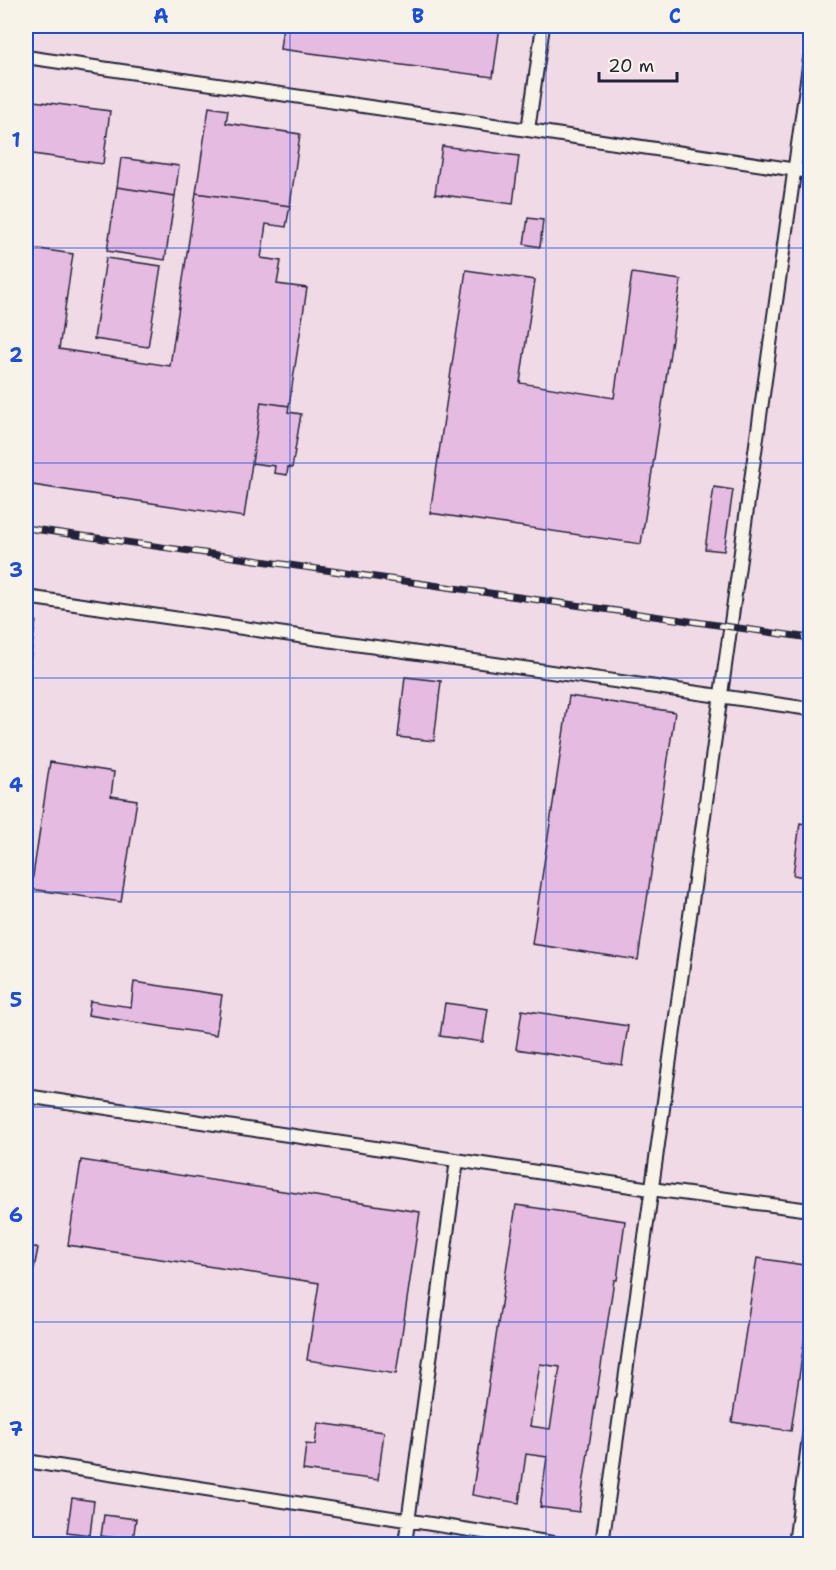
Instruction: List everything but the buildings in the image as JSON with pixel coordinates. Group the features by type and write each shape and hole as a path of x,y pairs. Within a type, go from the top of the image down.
{"lane":[{"path":"528,130 543,26"},
{"path":"26,57 810,172"},
{"path":"602,1545 810,59"},
{"path":"26,597 810,709"},
{"path":"26,1096 651,1189 810,1210"},
{"path":"405,1545 457,1160"},
{"path":"795,1545 810,1429"},
{"path":"26,1461 560,1545"}],"shaded area":[{"path":"26,26 810,26 810,1544 26,1544"}],"railway":[{"path":"26,528 810,638"}]}
